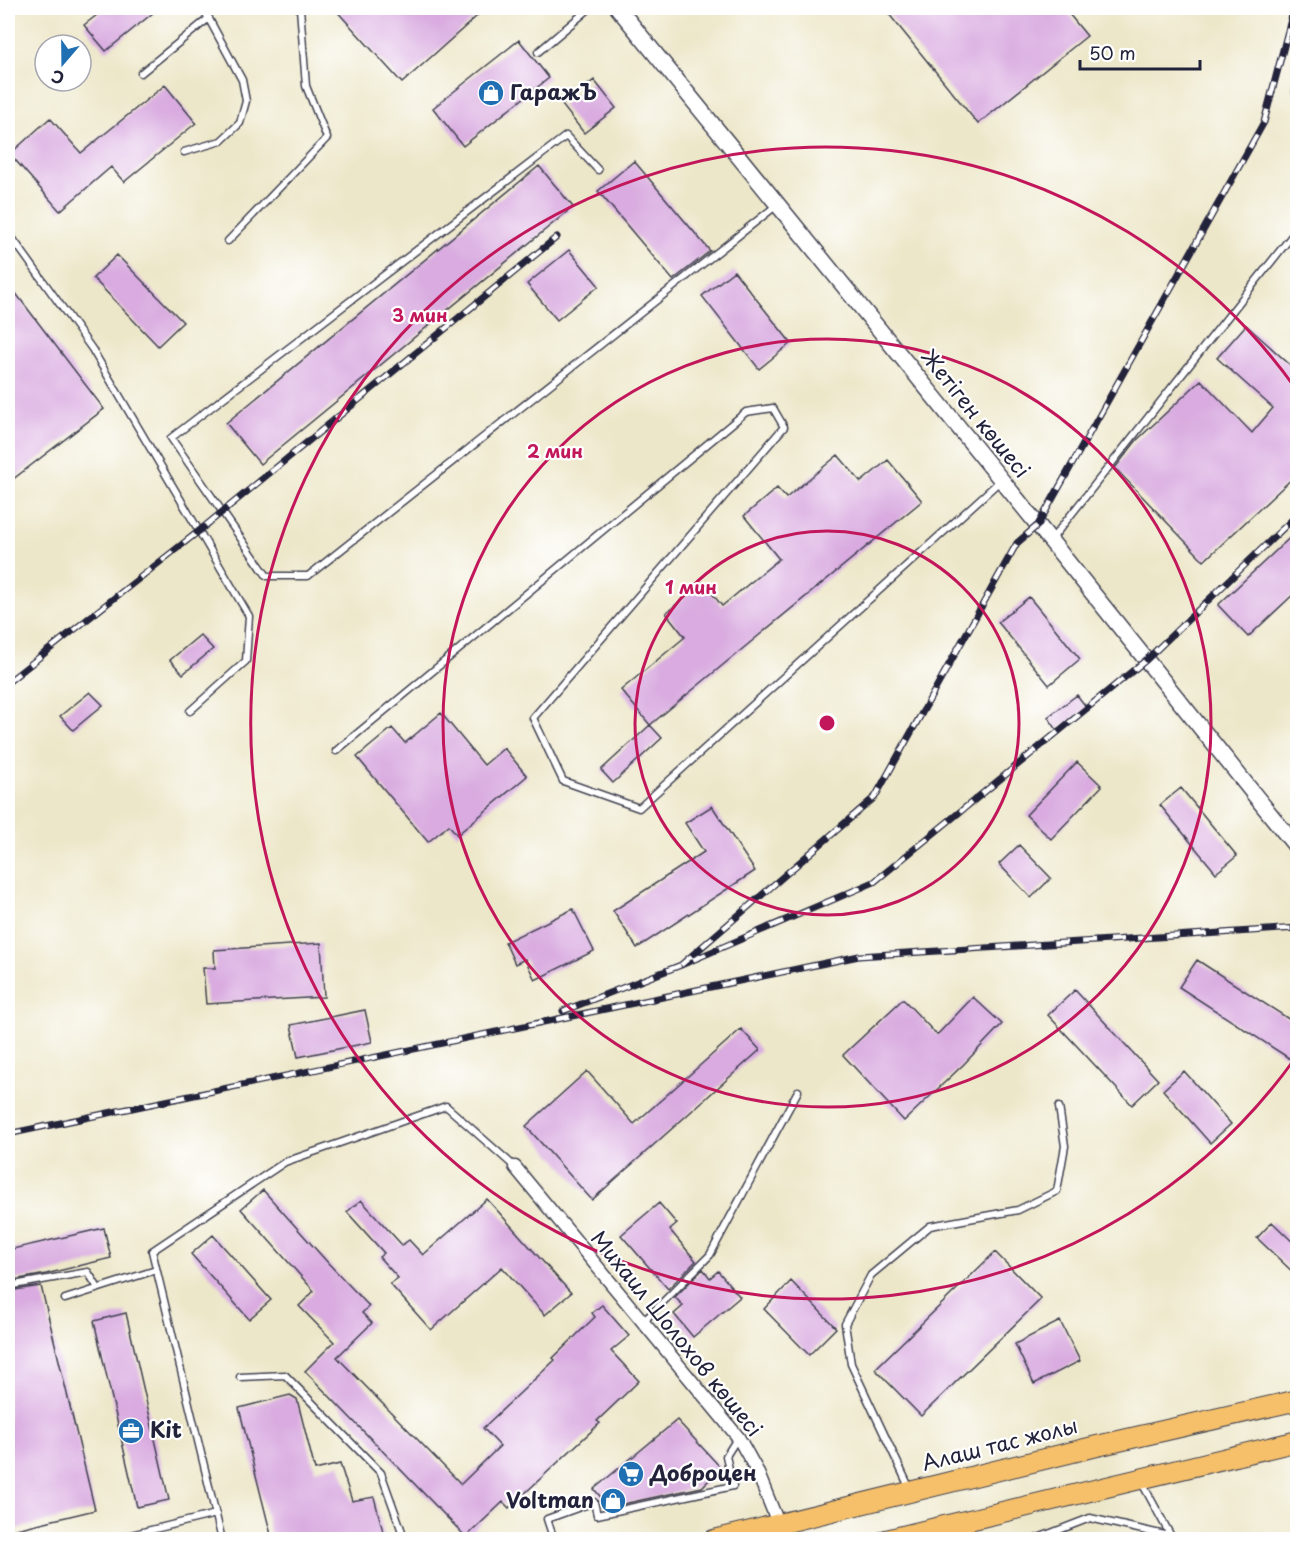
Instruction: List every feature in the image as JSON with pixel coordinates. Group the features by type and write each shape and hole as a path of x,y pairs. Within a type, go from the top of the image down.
{"main road":[{"name":"Алаш тас жолы","path":"714,1539 782,1531 912,1492 1097,1446 1298,1400"},
{"path":"886,1539 1298,1441"}],"street":[{"name":"Жетіген көшесі","path":"618,8 1002,480 1298,849"},
{"name":"Михаил Шолохов көшесі","path":"516,1167 738,1437 758,1471 782,1531"}],"lane":[{"path":"184,152 221,141 240,123 246,101 242,80 203,8"},
{"path":"228,241 327,138 306,86 300,8"},
{"path":"538,52 590,8"},
{"path":"141,73 208,18"},
{"path":"1298,65 1296,93 1298,96"},
{"path":"598,170 566,136 171,438 267,576 308,576 778,204"},
{"path":"1051,541 1298,228"},
{"path":"8,232 92,349 249,616 246,661 190,711"},
{"path":"336,751 746,412 773,408 784,427 532,718 563,781 639,808 1002,480"},
{"path":"642,1322 710,1255 798,1090"},
{"path":"222,1539 152,1251 285,1162 446,1106 516,1167"},
{"path":"912,1492 851,1364 845,1324 871,1275 930,1226 1018,1210 1057,1191 1065,1146 1059,1107"},
{"path":"66,1299 156,1270"},
{"path":"8,1286 88,1272 98,1288"},
{"path":"240,1377 285,1375 381,1473 405,1539"},
{"path":"554,1539 548,1519 594,1502 597,1515 733,1486 726,1456 738,1437"},
{"path":"1139,1478 1171,1538"},
{"path":"110,1539 216,1514"},
{"path":"1034,1539 1090,1518 1171,1538"}],"building":[{"path":"106,8 159,8 106,51 84,25"},
{"path":"334,8 486,8 402,83"},
{"path":"884,8 1064,8 1087,36 978,124"},
{"name":"ГаражЪ","path":"519,40 549,78 463,146 433,108"},
{"path":"594,80 616,108 584,133 562,105"},
{"path":"165,85 196,123 124,182 111,167 60,211 10,154 50,118 81,153"},
{"path":"634,161 710,251 673,280 598,191"},
{"path":"539,166 573,207 260,464 226,423"},
{"path":"569,250 599,286 557,320 527,284"},
{"path":"117,255 183,322 158,346 93,278"},
{"path":"734,271 791,343 759,369 702,296"},
{"path":"8,283 104,409 8,483"},
{"path":"1246,325 1298,372 1298,473 1204,561 1115,468 1137,440 1201,380 1252,433 1273,408 1217,358"},
{"path":"838,455 861,482 888,460 922,501 650,725 621,690 685,637 666,613 703,582 722,606 779,559 744,516 777,488 786,498"},
{"path":"1298,530 1298,590 1248,637 1218,605"},
{"path":"1029,597 1080,659 1049,685 998,622"},
{"path":"200,635 213,649 183,674 170,660"},
{"path":"90,692 103,705 73,730 60,716"},
{"path":"1077,695 1087,708 1057,730 1048,717"},
{"path":"441,713 484,765 504,748 527,776 457,835 449,825 428,842 357,757 392,728 405,743"},
{"path":"650,725 662,738 613,783 601,770"},
{"path":"1077,762 1102,786 1051,839 1026,815"},
{"path":"1181,788 1237,856 1216,873 1160,805"},
{"path":"712,806 755,871 637,948 613,911 704,852 685,823"},
{"path":"1019,845 1051,878 1031,898 999,864"},
{"path":"573,909 594,951 535,980 525,959 515,964 505,942"},
{"path":"321,943 324,997 206,1004 203,968 215,968 214,950"},
{"path":"1197,960 1298,1025 1298,1064 1179,987"},
{"path":"1075,990 1158,1080 1132,1105 1048,1015"},
{"path":"973,997 1002,1024 904,1121 843,1055 903,999 937,1035"},
{"path":"365,1010 372,1042 298,1057 291,1025"},
{"path":"741,1029 760,1050 592,1200 526,1126 587,1071 634,1124"},
{"path":"1184,1071 1231,1124 1210,1143 1163,1090"},
{"path":"263,1190 369,1306 362,1313 372,1323 337,1357 461,1484 500,1446 483,1428 555,1360 553,1358 595,1317 592,1313 602,1305 629,1336 611,1351 639,1381 597,1421 600,1423 509,1508 503,1502 466,1537 305,1371 334,1342 299,1306 314,1291 241,1209"},
{"path":"487,1199 571,1293 545,1315 502,1267 431,1330 390,1284 398,1278 379,1257 384,1253 347,1212 361,1200 402,1245 409,1240 423,1255"},
{"path":"659,1203 677,1224 670,1230 696,1261 668,1289 621,1235"},
{"path":"1272,1222 1298,1247 1298,1277 1257,1238"},
{"path":"104,1228 111,1258 8,1281 8,1250"},
{"path":"213,1235 271,1300 249,1319 191,1254"},
{"path":"995,1252 1041,1299 921,1416 875,1369"},
{"path":"703,1269 710,1278 718,1271 740,1297 693,1337 674,1314 683,1306 675,1297"},
{"path":"791,1281 836,1328 809,1355 764,1309"},
{"path":"41,1286 95,1510 8,1531 8,1291"},
{"path":"126,1313 169,1500 137,1507 94,1321"},
{"path":"1060,1321 1080,1361 1034,1384 1015,1344"},
{"path":"290,1395 297,1399 315,1470 340,1464 352,1501 374,1497 385,1539 272,1539 239,1408"},
{"path":"677,1420 721,1468 702,1487 609,1507 594,1489"}],"railway":[{"path":"681,965 875,797 1017,543 1038,525 1264,122 1294,8"},
{"path":"8,682 199,531 557,237"},
{"path":"563,1011 681,965 874,882 1146,660 1298,514"},
{"path":"8,1134 859,956 1298,928"}],"place":[{"name":"ГаражЪ","path":"491,93"},
{"name":"Kit","path":"131,1431"},
{"name":"Доброцен","path":"631,1474"},
{"name":"Voltman","path":"613,1501"}]}
